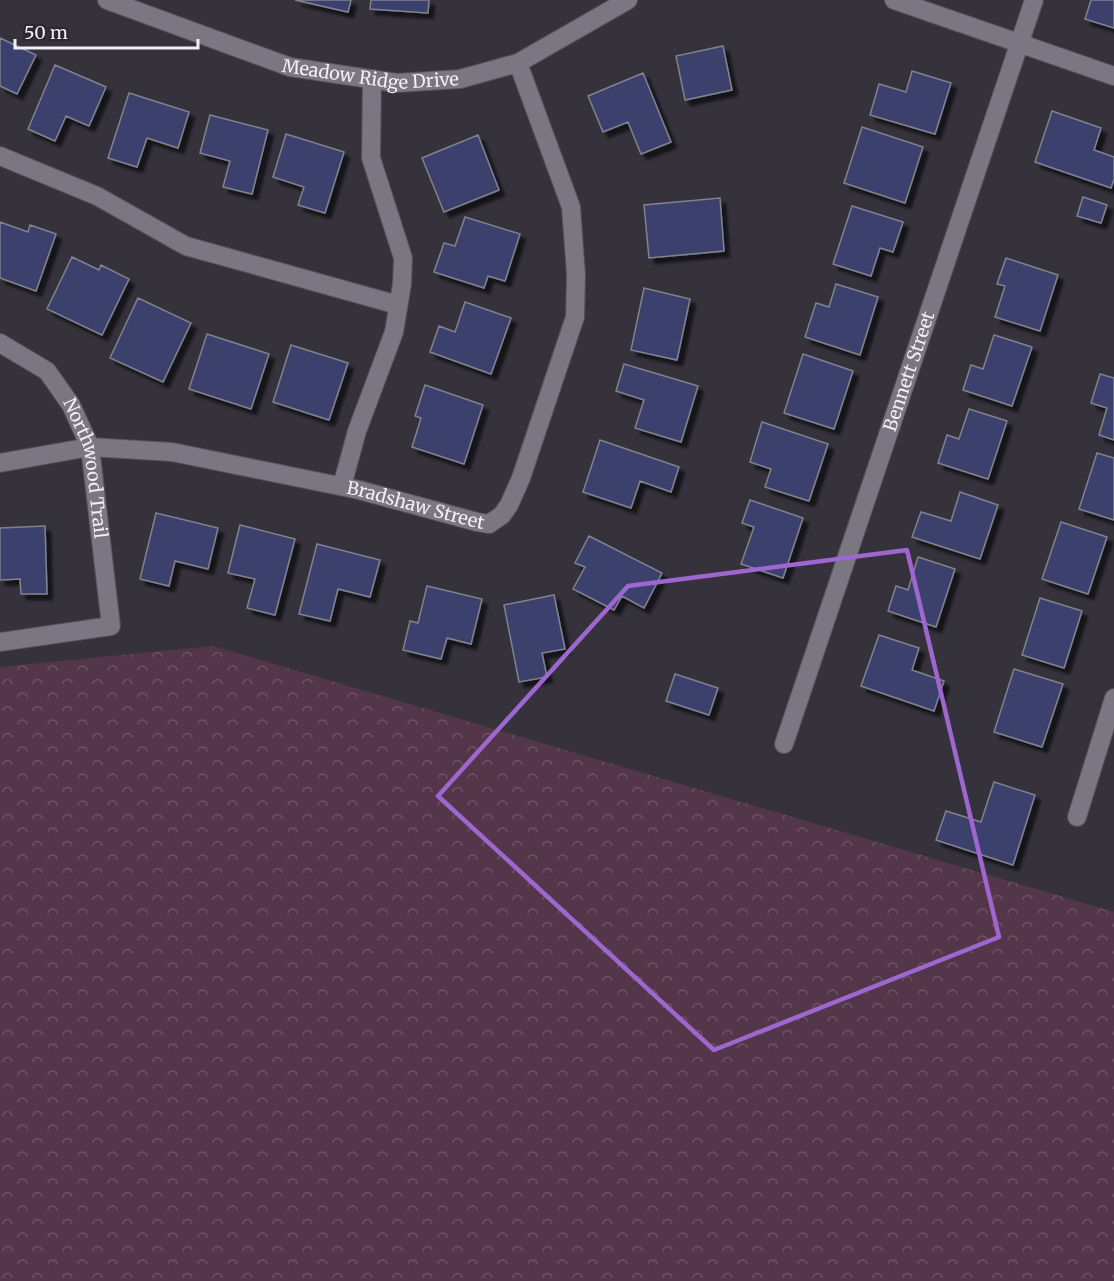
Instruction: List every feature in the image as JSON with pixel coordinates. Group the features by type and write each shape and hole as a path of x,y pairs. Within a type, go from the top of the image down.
{"street":[{"name":"Meadow Ridge Drive","path":"107,0 290,67 397,83 460,79 518,63 628,0"},
{"path":"894,0 1114,76"},
{"name":"Bennett Street","path":"784,744 1034,0"},
{"name":"Bradshaw Street","path":"0,463 90,447 172,452 342,486 489,524 505,510 517,487 574,316 576,275 570,207 518,63"},
{"path":"342,486 357,431 394,332 403,258 371,158 372,79"},
{"path":"0,156 97,196 186,246 398,305"},
{"name":"Northwood Trail","path":"0,343 47,371 71,405 90,447 111,626 0,642"},
{"path":"1077,817 1114,698"}],"highlighted area":[{"path":"907,550 999,937 714,1050 438,796 628,586"}],"green space":[{"path":"213,646 1114,912 1114,1281 0,1281 0,667"}],"building":[{"path":"295,0 351,0 348,12"},
{"path":"371,0 429,0 428,13 370,9"},
{"path":"1091,0 1114,0 1114,28 1085,19"},
{"path":"0,38 36,55 17,94 0,86"},
{"path":"723,46 732,90 685,100 676,56"},
{"path":"55,65 106,87 89,126 66,116 55,141 28,129"},
{"path":"912,71 951,83 935,134 870,115 879,84 906,92"},
{"path":"643,73 671,142 641,154 628,122 603,132 588,96"},
{"path":"129,93 189,112 178,148 147,138 137,167 108,158"},
{"path":"1052,111 1101,128 1094,150 1114,157 1114,179 1111,188 1035,162"},
{"path":"210,115 268,130 252,194 223,187 230,161 200,153"},
{"path":"862,127 923,147 905,203 844,183"},
{"path":"286,134 344,152 325,213 298,205 304,187 273,177"},
{"path":"478,135 499,190 444,212 422,158"},
{"path":"1083,197 1107,205 1101,223 1077,216"},
{"path":"720,198 724,251 649,258 644,205"},
{"path":"852,206 903,222 893,252 880,248 871,276 833,264"},
{"path":"465,217 520,234 505,281 488,276 484,288 434,272 444,243 455,246"},
{"path":"0,222 28,232 30,225 56,234 36,291 0,278"},
{"path":"72,257 99,270 101,265 129,279 102,335 47,309"},
{"path":"1006,258 1058,275 1040,331 995,317 1005,286 997,284"},
{"path":"836,284 878,297 860,355 805,337 816,303 829,307"},
{"path":"644,288 690,299 677,360 631,350"},
{"path":"138,298 191,323 163,382 110,358"},
{"path":"465,302 511,318 491,374 430,352 439,326 455,332"},
{"path":"207,334 269,354 251,409 189,389"},
{"path":"994,335 1032,347 1012,406 963,390 971,365 983,369"},
{"path":"291,345 348,363 329,420 273,402"},
{"path":"803,354 853,371 834,429 784,413"},
{"path":"624,364 698,386 681,442 635,428 644,400 616,391"},
{"path":"1100,374 1114,378 1114,440 1099,435 1107,408 1091,403"},
{"path":"425,385 483,405 464,464 412,447 421,418 415,416"},
{"path":"969,409 1007,421 988,479 938,463 947,435 959,439"},
{"path":"762,422 828,444 809,501 765,487 771,469 750,462"},
{"path":"600,440 679,467 671,492 640,481 631,508 583,492"},
{"path":"1097,453 1114,458 1114,520 1079,509"},
{"path":"960,492 998,505 980,559 912,537 921,512 951,521"},
{"path":"750,500 803,518 783,578 741,564 754,527 742,523"},
{"path":"156,513 218,528 208,569 175,561 169,586 140,579"},
{"path":"1061,522 1107,537 1088,594 1042,579"},
{"path":"240,525 295,539 275,615 247,608 255,579 228,573"},
{"path":"45,526 47,594 21,594 20,579 0,580 0,528"},
{"path":"589,536 662,573 644,608 622,596 614,610 573,589 585,567 575,563"},
{"path":"317,544 380,560 370,597 338,589 330,621 299,614"},
{"path":"918,557 955,569 936,627 888,611 896,586 908,590"},
{"path":"427,586 482,599 471,644 447,638 441,659 403,650 410,621 418,623"},
{"path":"554,595 565,649 542,653 547,677 519,682 504,605"},
{"path":"1040,598 1082,611 1064,668 1022,655"},
{"path":"879,635 919,648 912,670 944,681 934,711 861,686"},
{"path":"1014,669 1063,684 1042,747 994,732"},
{"path":"675,674 718,688 709,715 666,701"},
{"path":"994,782 1035,795 1013,865 936,840 946,811 981,822"}]}
